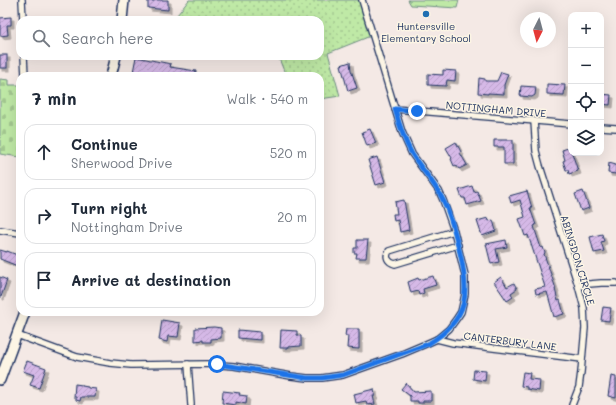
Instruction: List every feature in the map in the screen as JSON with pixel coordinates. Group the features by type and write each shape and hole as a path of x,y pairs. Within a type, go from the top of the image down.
{"main road":[{"path":"122,16 124,0"},
{"path":"112,72 115,60"},
{"path":"0,380 24,316"}],"street":[{"path":"22,0 23,16"},
{"path":"17,335 77,357 110,364 217,364 290,376 322,378 343,375 428,344 437,339 448,329 461,312 465,294 465,280 458,245 444,200 406,143 362,0"},
{"path":"24,60 25,72"},
{"name":"NOTTINGHAM DRIVE","path":"395,109 568,124"},
{"name":"ABINGDON CIRCLE","path":"534,121 536,151 540,166 584,308 585,318 579,387 572,405"},
{"path":"604,127 616,128"},
{"path":"0,230 16,232"},
{"path":"454,231 389,251 387,255 388,259 391,263 395,264 458,245"},
{"path":"578,285 616,283"},
{"name":"CANTERBURY LANE","path":"437,339 453,343 582,360"},
{"path":"188,364 191,405"}],"green space":[{"path":"189,0 362,0 374,37 368,37 328,53 340,96 324,98 324,72 284,72 280,60 324,60 324,16 176,16"},
{"path":"408,0 459,0 457,8 411,5"},
{"path":"0,79 9,80 9,85 16,85 16,156 0,154"}],"building":[{"path":"168,0 168,10 148,8 148,1"},
{"path":"11,17 11,25 7,25 8,35 0,36 0,18"},
{"path":"0,55 7,55 7,68 0,68"},
{"path":"135,60 151,60 171,64 170,67 196,71 196,72 133,72"},
{"path":"350,62 357,88 348,91 341,65"},
{"path":"443,70 456,71 455,81 447,80 446,86 428,85 428,74 443,75"},
{"path":"501,72 508,74 504,85 504,94 478,93 479,78 485,79 485,81 497,81"},
{"path":"547,84 565,85 564,95 547,94"},
{"path":"521,86 536,87 535,95 532,97 520,96"},
{"path":"604,94 611,95 610,105 604,104"},
{"path":"370,129 376,143 367,146 362,132"},
{"path":"494,140 513,140 513,164 504,164 504,147 494,147"},
{"path":"456,142 467,165 459,169 456,165 454,166 451,159 452,158 446,148"},
{"path":"568,148 568,156 573,156 578,171 569,174 563,161 565,160 562,150"},
{"path":"377,157 385,182 376,185 368,160"},
{"path":"609,163 616,165 616,174 608,173"},
{"path":"472,186 474,192 477,191 481,201 467,205 465,198 462,198 459,190"},
{"path":"527,191 532,208 530,208 536,225 534,226 536,233 541,248 543,247 556,289 558,301 560,300 564,314 554,317 547,292 536,294 535,289 545,287 528,235 525,236 519,219 525,217 520,200 511,203 509,196"},
{"path":"583,191 589,208 581,211 575,194"},
{"path":"404,200 409,230 400,232 398,220 394,221 393,214 397,214 395,202"},
{"path":"488,218 489,221 493,220 496,231 482,236 477,221"},
{"path":"602,234 604,241 601,242 604,251 594,253 590,237"},
{"path":"357,240 368,240 366,258 356,258 357,253 354,253 354,248 357,248"},
{"path":"506,240 507,247 496,249 499,262 491,264 486,244"},
{"path":"0,250 16,254 16,265 0,259"},
{"path":"433,276 436,285 423,289 424,293 419,295 418,291 411,293 408,282 418,278 419,280"},
{"path":"0,277 7,280 1,297 0,297"},
{"path":"501,277 507,287 514,283 517,289 511,293 513,297 507,301 494,282"},
{"path":"603,307 611,308 609,321 601,320"},
{"path":"162,320 180,323 178,337 168,336 167,342 159,340"},
{"path":"195,328 221,328 221,338 211,339 211,342 203,342 203,340 195,341"},
{"path":"346,329 359,329 359,349 347,348 348,336 345,336"},
{"path":"238,330 260,332 260,340 238,338"},
{"path":"281,330 297,331 297,335 301,336 301,346 280,348"},
{"path":"27,361 46,368 39,388 30,385 34,375 23,371"},
{"path":"474,370 486,371 485,381 473,379"},
{"path":"523,372 530,373 529,379 540,380 539,391 527,389 527,387 521,386"},
{"path":"611,376 616,377 616,398 608,396"},
{"path":"406,383 414,392 431,391 431,401 423,401 423,403 418,403 418,401 410,401 410,396 401,389"},
{"path":"75,384 96,389 95,397 81,397 80,401 76,400 76,397 74,397"},
{"path":"374,389 375,396 373,396 375,404 367,405 366,401 356,403 354,394"},
{"path":"223,391 240,393 239,395 247,396 246,404 236,402 236,405 222,403"}],"place":[{"name":"Huntersville Elementary School","path":"426,14"}],"route":[{"path":"217,364 307,378 322,378 343,375 428,344 437,339 457,318 461,312 464,302 466,284 462,259 450,216 439,191 412,154 406,143 395,109 417,111"}]}
